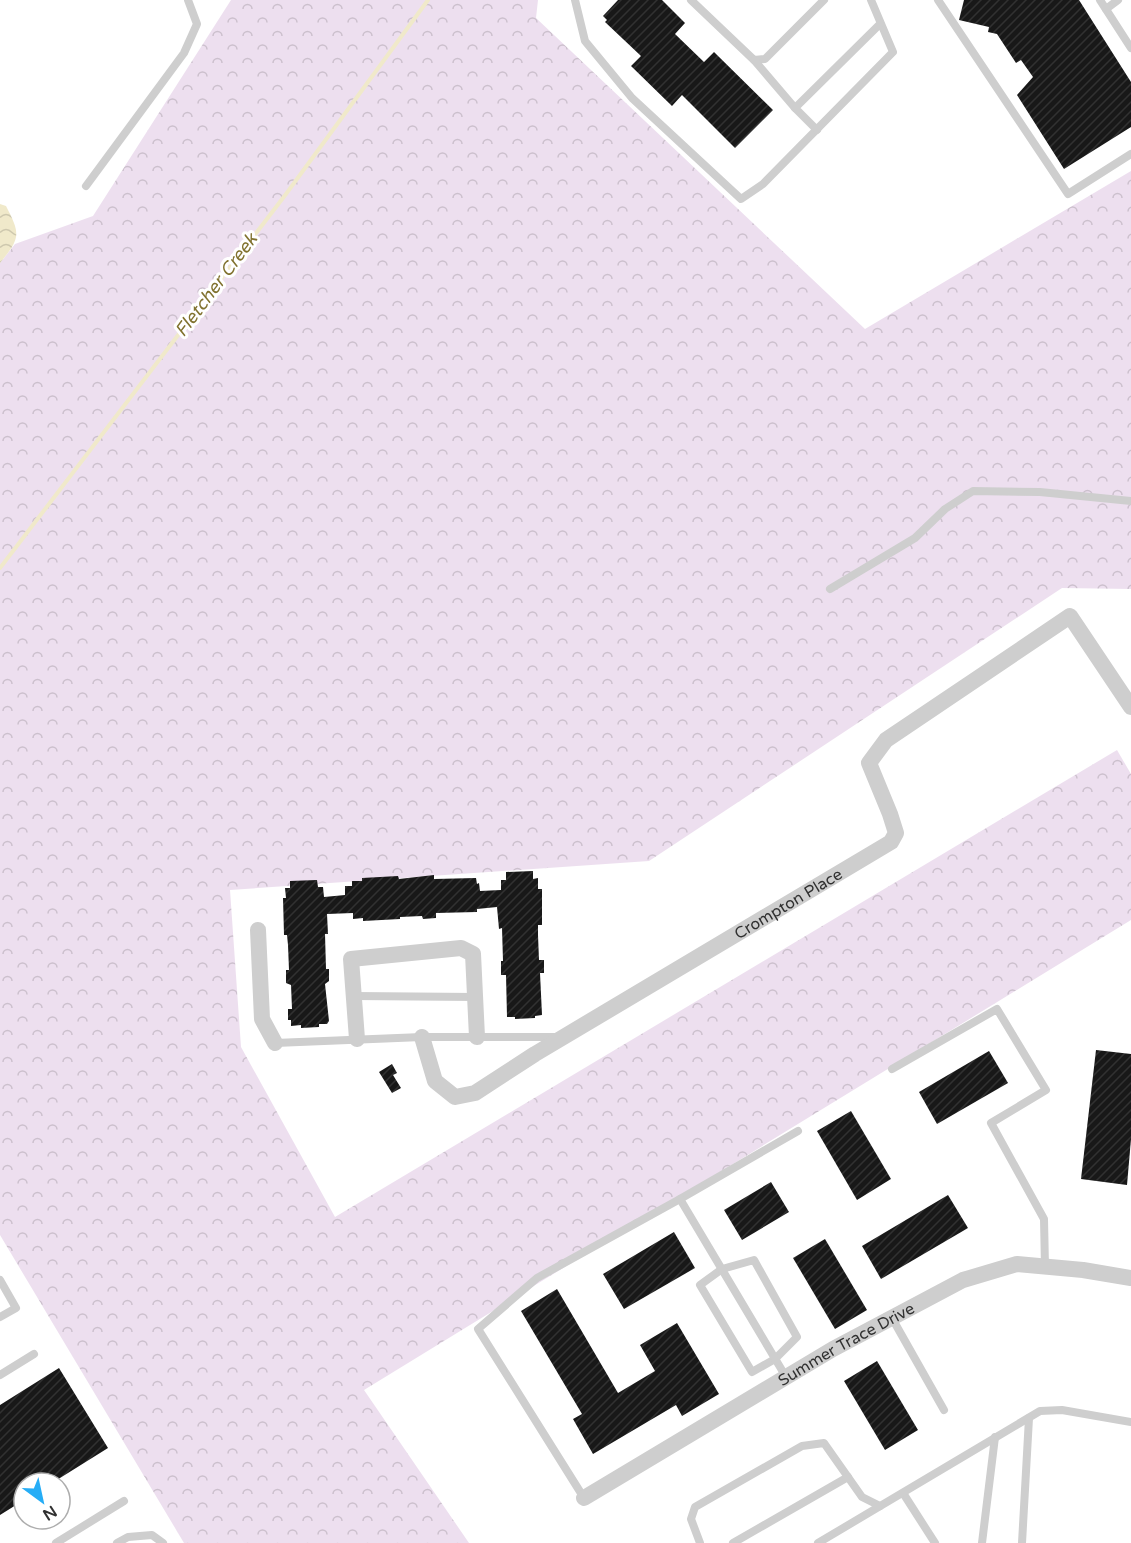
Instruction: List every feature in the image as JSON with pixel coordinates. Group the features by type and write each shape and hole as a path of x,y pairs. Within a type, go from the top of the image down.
{"street":[{"name":"Crompton Place","path":"422,1037 435,1081 454,1097 474,1093 562,1037 891,842 896,833 869,763 886,740 1070,616 1131,708"},
{"path":"258,930 262,1019 275,1043"},
{"path":"357,1040 351,959 461,948 473,954 477,1037"},
{"name":"Summer Trace Drive","path":"584,1498 833,1349 963,1280 1017,1264 1131,1278"}],"lane":[{"path":"86,186 184,53 197,24 188,0"},
{"path":"575,0 585,41 598,58 632,98 741,199 763,184 893,52 871,0"},
{"path":"691,0 754,60 817,130"},
{"path":"754,60 765,59 824,0"},
{"path":"938,0 1068,194 1131,154"},
{"path":"1100,0 1130,43"},
{"path":"1106,9 1118,0"},
{"path":"795,108 880,24"},
{"path":"830,589 915,538 945,509 973,491 1040,492 1131,501"},
{"path":"354,996 475,997"},
{"path":"892,1070 997,1009 1046,1090 991,1123 1044,1219 1045,1267"},
{"path":"275,1043 422,1037 562,1037"},
{"path":"584,1498 478,1329 537,1278 798,1131"},
{"path":"680,1199 786,1377"},
{"path":"754,1260 797,1337 775,1359 752,1372 700,1285 722,1269 754,1260"},
{"path":"0,1280 16,1308 0,1317"},
{"path":"892,1318 944,1410"},
{"path":"0,1375 34,1354"},
{"path":"818,1543 1040,1411 1062,1410 1131,1422"},
{"path":"1022,1543 1029,1418"},
{"path":"982,1543 995,1437"},
{"path":"700,1543 690,1519 695,1507 802,1446 824,1443 862,1497 880,1506"},
{"path":"733,1543 848,1477"},
{"path":"903,1492 935,1543"},
{"path":"56,1543 124,1501"},
{"path":"117,1543 128,1537 152,1535 163,1543"}],"green space":[{"path":"231,0 538,0 536,18 865,329 1131,171 1131,589 1062,588 649,861 230,890 241,1047 335,1217 1117,750 1131,774 1131,920 364,1390 469,1543 184,1543 0,1235 0,263 15,244 93,216"}],"water":[{"path":"0,204 6,206 16,230 16,236 15,242 0,263"}],"building":[{"path":"618,0 662,0 685,23 675,34 704,62 714,52 773,110 735,148 682,95 672,106 631,66 641,56 605,22 607,20 603,16"},
{"path":"964,0 1079,0 1131,82 1131,127 1064,169 1017,95 1033,77 1021,60 1016,63 997,34 988,32 989,27 959,20"},
{"path":"533,871 533,879 538,878 538,889 542,889 542,925 538,925 538,935 539,960 544,960 544,973 540,973 542,1015 535,1016 535,1018 507,1017 506,975 501,975 502,928 499,929 497,907 477,909 477,912 436,913 436,918 423,919 422,916 363,921 363,918 353,919 353,913 327,914 326,969 329,969 329,981 325,984 329,1021 327,1024 319,1024 319,1027 291,1026 291,1020 288,1020 288,1009 292,1009 291,985 286,983 286,970 289,970 287,935 284,935 283,898 286,898 285,888 290,888 290,881 317,880 318,887 323,887 324,897 345,895 345,886 352,886 352,881 362,881 362,878 398,876 399,879 434,875 434,879 476,878 480,891 501,890 501,880 506,880 506,872"},
{"path":"1096,1050 1131,1054 1131,1139 1127,1185 1081,1179"},
{"path":"989,1051 1008,1083 937,1124 919,1092"},
{"path":"392,1064 397,1073 393,1075 401,1088 392,1093 379,1072"},
{"path":"851,1111 891,1179 857,1200 817,1131"},
{"path":"771,1182 789,1212 742,1240 724,1210"},
{"path":"948,1195 968,1228 881,1279 862,1246"},
{"path":"674,1232 695,1268 624,1309 603,1274"},
{"path":"825,1239 867,1310 835,1329 793,1258"},
{"path":"557,1289 618,1393 655,1371 640,1345 677,1323 719,1394 682,1416 676,1405 593,1454 573,1419 582,1414 521,1311"},
{"path":"877,1361 918,1430 885,1450 844,1381"},
{"path":"59,1368 108,1448 71,1471 12,1471 12,1508 0,1515 0,1405"}],"waterway":[{"name":"Fletcher Creek","path":"0,568 286,194 428,0"}]}
